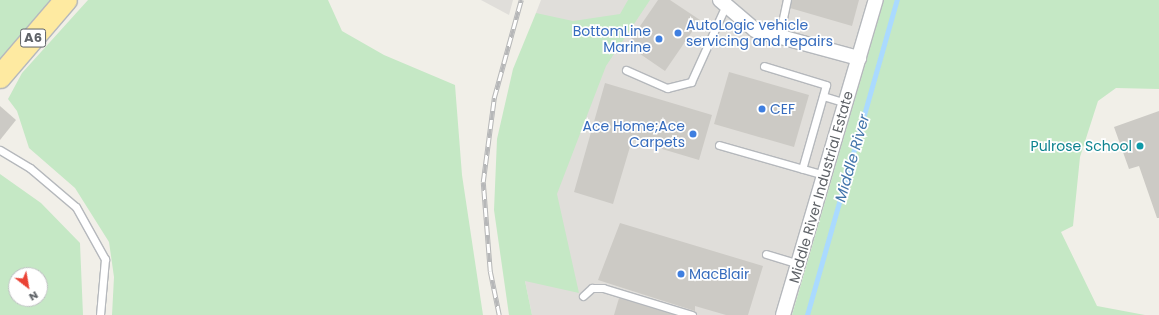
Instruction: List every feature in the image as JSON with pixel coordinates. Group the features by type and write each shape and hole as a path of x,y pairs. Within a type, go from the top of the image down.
{"highway":[{"name":"A6","path":"0,77 66,0"}],"street":[{"name":"Middle River Industrial Estate","path":"783,315 876,0"},
{"path":"722,4 755,30 779,38 859,58"}],"lane":[{"path":"779,38 787,0"},
{"path":"626,70 668,88 691,82 722,4"},
{"path":"764,66 826,85 802,169"},
{"path":"823,96 846,103"},
{"path":"720,145 824,175"},
{"path":"0,150 30,168 76,207 105,259 100,315"},
{"path":"766,254 798,264"},
{"path":"583,296 592,288 603,288 692,315"}],"shaded area":[{"path":"481,0 513,0 509,15"},
{"path":"541,0 884,0 792,315 532,315 525,281 536,13"}],"green space":[{"path":"0,0 58,0 0,67"},
{"path":"88,0 328,0 342,31 384,55 455,85 462,175 483,315 112,315 114,277 109,242 75,188 29,148 17,111 8,99 22,73"},
{"path":"628,0 650,0 606,66 557,194 579,293 525,281 532,315 509,315 494,210 497,139 513,69 536,13 573,21 620,14"},
{"path":"884,0 1159,0 1159,89 1116,88 1098,101 1080,157 1073,226 1061,232 1097,306 1145,315 792,315"},
{"path":"0,174 41,203 80,243 83,315 0,315"}],"building":[{"path":"658,0 670,0 700,20 665,71 627,45"},
{"path":"792,0 859,0 852,26 790,8"},
{"name":"CEF","path":"729,72 809,95 794,147 714,124"},
{"path":"605,83 712,115 699,160 632,140 613,204 574,192"},
{"path":"0,106 16,120 0,140"},
{"name":"Pulrose School","path":"1159,111 1159,218 1157,218 1139,166 1129,169 1114,127"},
{"name":"MacBlair","path":"620,223 763,266 748,315 726,315 695,306 695,311 598,280"},
{"path":"619,298 675,315 614,315"}],"waterway":[{"name":"Middle River","path":"807,315 897,0"}],"railway":[{"path":"499,315 490,271 483,182 494,98 521,0"}],"place":[{"name":"AutoLogic vehicle servicing and repairs","path":"678,33"},
{"name":"BottomLine Marine","path":"659,39"},
{"name":"CEF","path":"762,109"},
{"name":"Ace Home;Ace Carpets","path":"693,134"},
{"name":"Pulrose School","path":"1140,146"},
{"name":"MacBlair","path":"681,274"}]}
